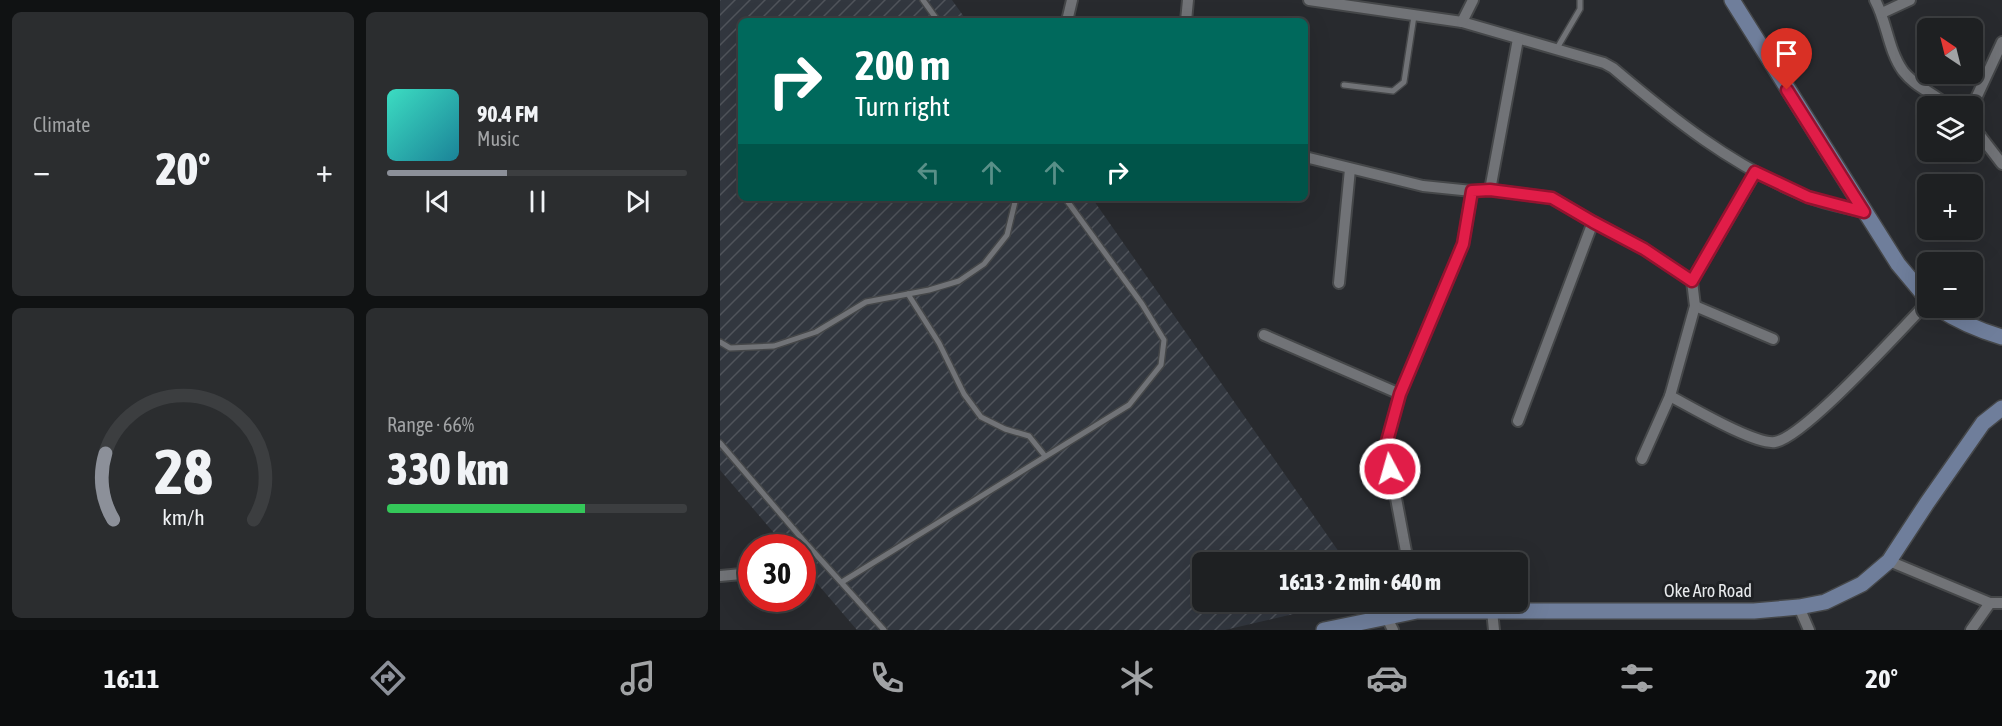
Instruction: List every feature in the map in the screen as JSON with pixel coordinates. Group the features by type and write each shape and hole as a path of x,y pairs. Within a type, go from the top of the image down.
{"main road":[{"path":"1732,0 1864,212 1898,264 1917,287"},
{"path":"1953,318 1981,331 2002,337"},
{"name":"Oke Aro Road","path":"1528,611 1754,611 1825,602 1862,584 1889,561 1927,502 1983,423 2002,408"},
{"name":"Oke Aro Road","path":"1324,630 1390,623 1407,612"}],"street":[{"path":"1068,18 1072,0"},
{"path":"1186,18 1188,0"},
{"path":"1310,0 1462,22 1593,60 1612,68 1693,134 1755,172 1808,197 1864,212"},
{"path":"1462,22 1473,0"},
{"path":"1875,0 1882,13 1894,54 1903,70 1917,85 1933,96"},
{"path":"1882,13 1910,0"},
{"path":"1490,190 1518,39"},
{"path":"1977,96 2002,42"},
{"path":"1983,139 2002,164"},
{"path":"1308,158 1423,186 1472,191 1490,190 1552,198 1644,249 1692,281"},
{"path":"1339,284 1350,169"},
{"path":"1642,459 1670,396 1695,306 1692,281 1755,172"},
{"path":"1405,552 1386,445 1400,394 1463,244 1472,191"},
{"path":"1518,421 1593,222"},
{"path":"1695,306 1773,339"},
{"path":"1670,396 1757,440 1775,442 1815,417 1917,312"},
{"path":"1264,335 1400,394"},
{"path":"1889,561 1990,603 2002,603"},
{"path":"720,576 738,574"},
{"path":"1971,630 1990,603"},
{"path":"1799,607 1809,630"},
{"path":"1492,612 1494,630"}],"lane":[{"path":"923,0 936,18"},
{"path":"1556,50 1580,9 1580,0"},
{"path":"1344,85 1393,91 1398,88 1404,81 1414,16"},
{"path":"720,342 730,348 774,346 816,332 866,302 959,281 984,264 1007,236 1015,201"},
{"path":"842,582 1129,405 1161,365 1164,340 1142,304 1067,201"},
{"path":"908,294 939,343 964,394 981,417 1005,429 1029,436 1045,456"},
{"path":"720,442 803,540 884,630"}],"shaded area":[{"path":"720,0 952,0 965,18 738,18 738,201 1094,201 1339,552 1192,552 1192,612 1302,612 1225,630 857,630 816,582 816,534 775,534 720,470"}],"route":[{"path":"1390,469 1386,445 1400,394 1463,244 1472,191 1490,190 1552,198 1644,249 1692,281 1755,172 1808,197 1864,212 1787,90"}]}
